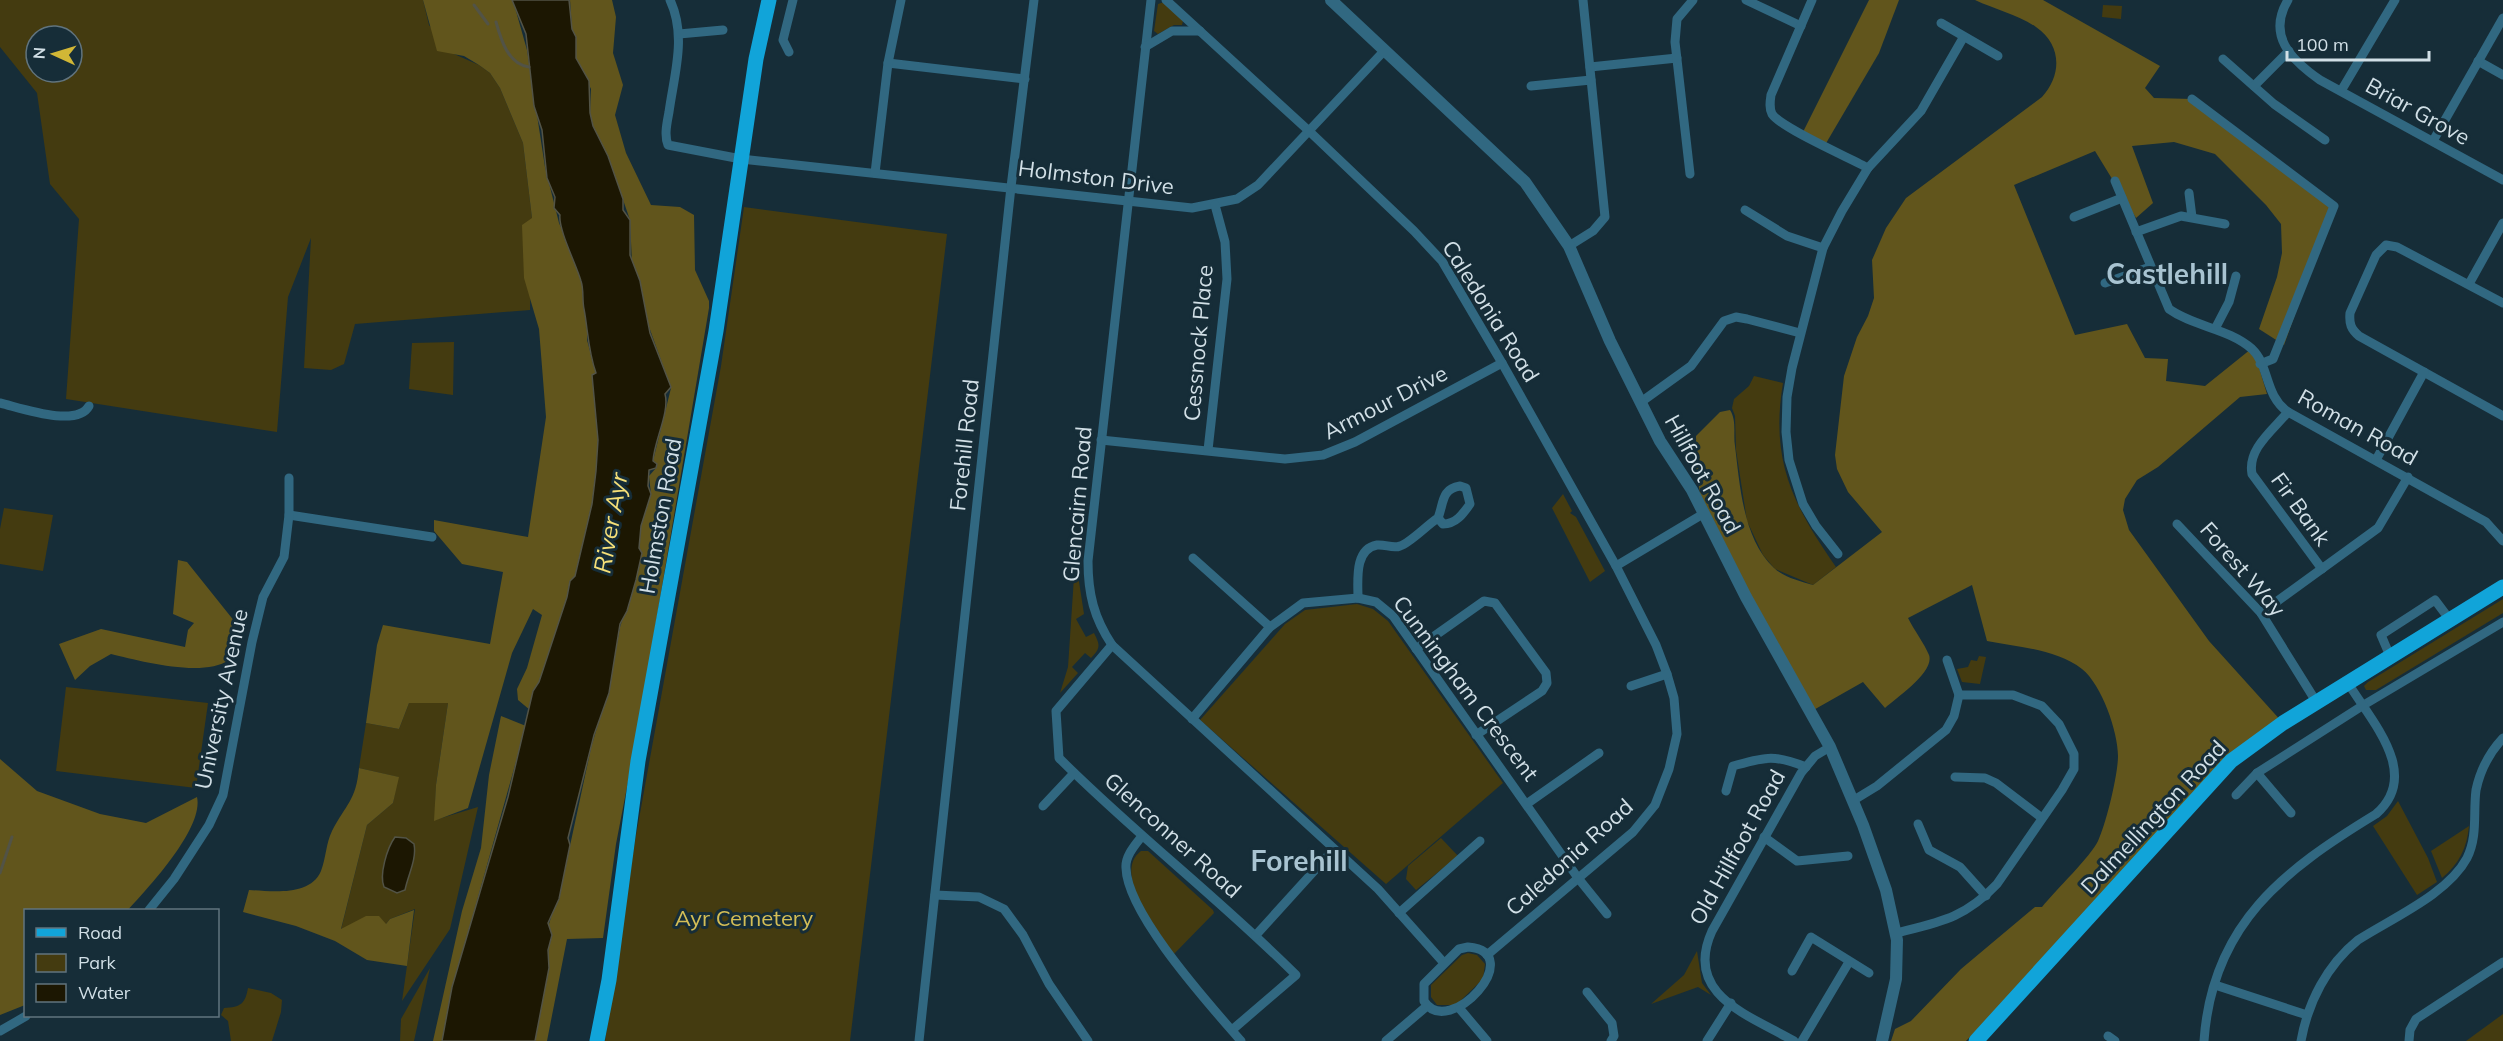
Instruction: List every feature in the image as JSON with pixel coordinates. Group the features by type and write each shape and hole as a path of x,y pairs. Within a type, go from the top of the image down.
{"main road":[{"name":"Holmston Road","path":"597,1041 609,980 638,761 717,331 756,59 769,0"},
{"name":"Dalmellington Road","path":"1976,1041 2231,761 2265,735 2503,587"}],"street":[{"path":"670,0 679,34 723,30"},
{"path":"789,52 783,39 792,0"},
{"path":"875,173 888,63 901,0"},
{"name":"Forehill Road","path":"919,1041 1011,187 1034,0"},
{"name":"Glencairn Road","path":"1151,0 1088,561 1091,604 1099,626 1112,645 1378,889 1444,963"},
{"name":"Caledonia Road","path":"1166,0 1309,131 1442,261 1616,566 1656,645 1667,674 1674,698 1677,734 1669,769 1655,805 1633,832 1487,955"},
{"name":"Hillfoot Road","path":"1331,0 1525,182 1569,246 1610,341 1660,441 1692,490 1746,597 1830,747 1854,800 1886,890 1896,933 1896,980 1882,1041"},
{"path":"1569,246 1593,231 1605,217 1583,0"},
{"path":"1690,174 1675,42 1677,19 1693,0"},
{"path":"1746,0 1800,26"},
{"path":"1812,0 1771,95 1772,113 1787,126 1868,168"},
{"name":"Briar Grove","path":"2288,0 2278,22 2279,33 2289,51 2308,72 2503,180"},
{"path":"2341,91 2395,0"},
{"path":"2433,141 2503,18"},
{"path":"1941,23 1963,38 1998,56"},
{"path":"1145,47 1165,33 1178,29 1200,31"},
{"name":"Holmston Drive","path":"679,34 666,133 668,145 741,159 1192,208 1215,206 1237,199 1258,185 1384,51"},
{"path":"1838,554 1816,526 1803,504 1789,460 1786,432 1787,397 1800,333 1823,248 1842,211 1868,168 1921,111 1963,38"},
{"path":"2254,86 2289,51"},
{"path":"1590,66 1677,58"},
{"path":"2223,59 2296,121 2325,140"},
{"path":"2478,61 2503,75"},
{"path":"888,63 1025,79"},
{"path":"1531,86 1591,80"},
{"path":"2192,99 2334,206 2273,359 2260,364"},
{"name":"Roman Road","path":"2115,181 2169,309 2178,315 2216,327 2252,349 2277,404 2486,522 2503,541"},
{"path":"2189,194 2192,217"},
{"path":"2074,217 2122,198"},
{"name":"Cessnock Place","path":"1208,450 1227,279 1225,242 1215,206"},
{"path":"1745,210 1787,236 1823,248"},
{"path":"2136,232 2181,216 2225,224"},
{"path":"2469,284 2503,223"},
{"path":"2503,303 2397,247 2386,245 2376,255 2350,313 2352,330 2503,416"},
{"path":"2105,283 2150,267"},
{"path":"2216,327 2229,302 2236,276"},
{"path":"1641,402 1691,366 1724,321 1736,317 1800,333"},
{"name":"Armour Drive","path":"1101,440 1285,459 1323,455 1355,442 1502,363"},
{"path":"2376,460 2424,372"},
{"path":"0,403 75,417 86,411 89,406"},
{"name":"Fir Bank","path":"2289,412 2253,453 2250,463 2252,474 2322,569"},
{"path":"2261,613 2378,528 2408,477"},
{"name":"University Avenue","path":"150,909 174,879 209,825 223,795 252,642 263,597 284,557 289,515 289,478"},
{"path":"1616,566 1703,514"},
{"path":"289,515 432,537"},
{"path":"1358,598 1361,558 1368,549 1378,545 1397,548 1406,544 1438,518"},
{"name":"Forest Way","path":"2177,524 2261,613 2317,703"},
{"path":"1193,558 1270,627"},
{"name":"Cunningham Crescent","path":"1192,719 1270,627 1303,603 1358,598 1376,602 1385,607 1476,735 1528,803 1578,878 1607,914"},
{"path":"2390,656 2381,635 2435,600 2450,620"},
{"path":"1416,650 1484,601 1490,602 1495,603 1546,673 1547,683 1542,691 1476,735"},
{"name":"Dalmellington Road","path":"2236,795 2257,773 2362,706 2503,622"},
{"name":"Glenconner Road","path":"1112,645 1056,711 1059,758 1142,836 1256,935 1296,975 1232,1030"},
{"path":"1854,800 1877,786 1946,730 1954,716 1959,694 1947,660"},
{"path":"1630,686 1667,674"},
{"path":"2204,1041 2215,985 2240,930 2271,889 2296,866 2376,814 2390,798 2396,777 2395,762 2348,683"},
{"path":"1896,933 1946,920 1970,909 1986,896 1997,884 2074,769 2074,754 2058,724 2042,706 2013,695 1959,694"},
{"path":"2301,1041 2307,1015 2324,979 2346,951 2364,936 2444,886 2464,863 2473,839 2479,779 2488,758 2503,738"},
{"name":"Old Hillfoot Road","path":"1794,1041 1731,1003 1709,984 1703,957 1712,931 1806,767 1815,756 1830,747"},
{"name":"Cunningham Crescent","path":"1528,803 1599,753"},
{"path":"1726,790 1733,766 1765,757 1782,757 1806,767"},
{"path":"1043,806 1074,773"},
{"name":"Dalmellington Road","path":"2257,773 2291,813"},
{"path":"1955,777 1982,778 1996,783 2042,818"},
{"path":"1982,778 1982,790"},
{"path":"1918,824 1929,850 1946,854 1986,896"},
{"path":"1142,836 1125,866 1132,893 1169,953 1241,1041"},
{"path":"1764,837 1797,861 1848,856"},
{"path":"1399,913 1480,841"},
{"path":"1256,935 1334,849"},
{"path":"1830,857 1832,868"},
{"path":"935,895 979,897 1004,909 1023,935 1049,984 1088,1041"},
{"path":"1792,971 1811,938 1869,973"},
{"path":"1468,946 1479,949 1487,955 1492,967 1488,981 1460,1009 1451,1014 1442,1015 1427,1006 1423,995 1424,984 1444,963 1459,949 1468,946"},
{"path":"1802,1041 1849,962"},
{"path":"2409,1041 2410,1030 2416,1019 2503,962"},
{"path":"2215,985 2307,1015"},
{"path":"1587,992 1612,1023 1614,1036 1611,1041"},
{"path":"1707,1041 1731,1003"},
{"path":"1386,1041 1427,1006"},
{"path":"1460,1009 1487,1041"},
{"path":"0,1031 24,1017"}],"green space":[{"path":"0,0 423,0 429,25 454,54 479,65 490,73 500,88 523,143 532,218 530,310 355,324 344,364 331,370 304,368 311,238 288,297 277,432 66,399 79,219 50,184 37,93 30,84 84,84 84,24 24,24 24,77 0,47"},
{"path":"1164,2 1183,21 1182,25 1174,25 1158,34 1154,31 1158,4"},
{"path":"2103,5 2122,6 2121,19 2102,17"},
{"name":"Ayr Cemetery","path":"744,207 947,234 850,1041 605,1041 635,841 721,366"},
{"path":"454,342 453,395 409,389 412,343"},
{"path":"1754,376 1783,383 1780,436 1789,481 1808,523 1836,567 1813,585 1775,569 1763,555 1747,521 1736,450 1735,416 1732,408 1734,399 1749,386"},
{"path":"1563,494 1572,511 1570,513 1576,517 1605,571 1590,582 1552,508"},
{"path":"4,508 53,515 43,571 0,564 0,529"},
{"path":"1078,575 1084,614 1076,619 1086,637 1094,633 1098,646 1097,652 1091,658 1085,653 1072,667 1078,673 1060,693 1068,667 1074,577"},
{"path":"2503,599 2503,613 2376,690 2366,690 2364,686 2368,682"},
{"path":"1357,604 1373,609 1388,621 1503,783 1386,884 1200,720 1285,624 1305,610"},
{"path":"1979,656 1986,657 1980,684 1962,682 1957,669 1968,667 1971,660 1977,661"},
{"path":"66,687 208,703 196,788 56,771"},
{"path":"409,703 448,703 436,785 435,820 478,807 450,929 402,1001 415,909 390,919 386,924 341,930 367,825 393,803 398,777 359,768 366,723 399,729"},
{"path":"2398,801 2428,858 2437,882 2417,895 2373,826 2387,816"},
{"path":"2469,826 2461,855 2442,878 2431,851"},
{"path":"1441,838 1458,856 1416,890 1406,879 1408,866"},
{"path":"1141,851 1148,851 1214,913 1173,955 1140,903 1134,888 1131,873 1133,861"},
{"path":"1697,951 1702,983 1711,995 1698,987 1651,1004 1684,975"},
{"path":"1468,953 1477,955 1485,964 1483,979 1456,1005 1437,1005 1431,997 1431,985 1462,955"},
{"path":"430,968 414,1041 400,1041 401,1019"},
{"path":"248,988 271,993 282,1000 281,1012 272,1041 231,1041 228,1021 221,1015 224,1008 241,1004"},
{"path":"2503,1014 2503,1041 2466,1041"}],"shaded area":[{"path":"423,0 512,0 514,4 527,50 545,167 559,223 572,252 582,284 584,308 587,315 587,340 596,373 598,440 592,503 575,576 570,581 567,597 539,682 533,691 530,710 518,700 517,689 527,668 542,615 533,609 512,653 468,808 434,821 436,785 448,703 409,703 399,729 366,723 377,645 383,625 490,644 503,572 462,564 434,531 434,520 528,537 546,417 539,329 524,278 522,225 532,218 523,143 500,88 490,73 464,56 437,51"},
{"path":"570,0 612,0 616,17 613,53 623,85 615,115 626,153 651,205 680,207 694,215 695,270 709,301 709,308 637,735 616,844 603,938 567,939 547,1041 535,1041 550,940 548,927 562,883 591,748 609,687 620,627 641,559 639,545 641,526 651,494 649,476 656,468 653,461 671,388 648,324 632,263 630,220 608,156 593,126 590,113 591,89 576,58 576,37 572,29"},
{"path":"1869,0 1899,0 1879,53 1825,145 1802,134"},
{"path":"1975,0 2043,0 2160,66 2145,88 2154,98 2192,99 2334,206 2284,345 2259,329 2277,277 2282,253 2281,224 2266,205 2215,154 2174,142 2132,146 2153,203 2136,218 2095,151 2014,185 2075,335 2127,324 2145,358 2168,359 2166,381 2205,386 2251,349 2255,354 2267,394 2240,397 2158,467 2137,480 2125,499 2123,510 2129,530 2209,641 2283,723 2256,742 1966,1041 1891,1041 1895,1029 1911,1021 1961,969 2035,907 2042,907 2094,847 2104,823 2116,775 2118,756 2112,722 2096,686 2082,669 2072,662 2049,653 1987,641 1972,585 1908,618 1927,650 1929,662 1921,677 1885,708 1863,682 1810,712 1703,514 1695,460 1696,436 1720,412 1730,410 1734,423 1741,495 1749,527 1764,556 1774,568 1783,574 1813,585 1882,532 1848,492 1837,469 1835,455 1844,376 1857,337 1874,298 1872,260 1886,228 1906,198 2042,97 2049,88 2056,70 2055,51 2045,34 2022,19"},
{"path":"178,560 187,562 243,632 229,660 204,668 188,668 154,664 111,654 90,666 75,680 59,644 101,629 185,647 188,630 194,623 173,614"},
{"path":"501,716 526,726 457,972 443,1041 433,1041 462,911 481,848 489,775"},
{"path":"0,759 37,791 100,814 146,823 197,797 197,810 184,840 161,872 129,909 24,909 24,1005 0,1015"},
{"path":"359,768 399,777 393,803 367,825 341,929 366,916 379,916 386,924 390,919 414,910 407,966 367,960 335,941 296,926 243,912 249,890 289,891 308,885 316,879 321,871 328,840 353,795"}],"water":[{"name":"River Ayr","path":"512,0 569,0 572,29 576,37 576,58 589,81 590,113 593,126 608,156 623,199 623,210 630,220 630,255 640,281 650,333 671,387 665,394 664,418 654,453 653,461 657,464 656,468 649,470 648,486 651,494 641,526 639,548 642,553 636,580 627,611 620,624 609,693 594,735 568,838 570,845 559,899 548,923 552,935 548,950 549,968 535,1041 442,1041 452,987 508,797 533,691 539,682 567,597 570,581 575,576 592,504 596,471 598,440 592,375 596,373 583,306 582,284 564,238 560,215 554,208 555,197 547,178 542,130 534,106 526,34"},
{"path":"395,837 406,838 414,844 415,850 405,890 397,893 384,887 382,876 387,854"}],"waterway":[{"path":"474,5 488,24"},
{"path":"496,22 506,50 516,61 529,67"},
{"path":"0,873 12,837"}],"district":[{"name":"Castlehill","path":"2167,273"},
{"name":"Forehill","path":"1299,860"}]}
